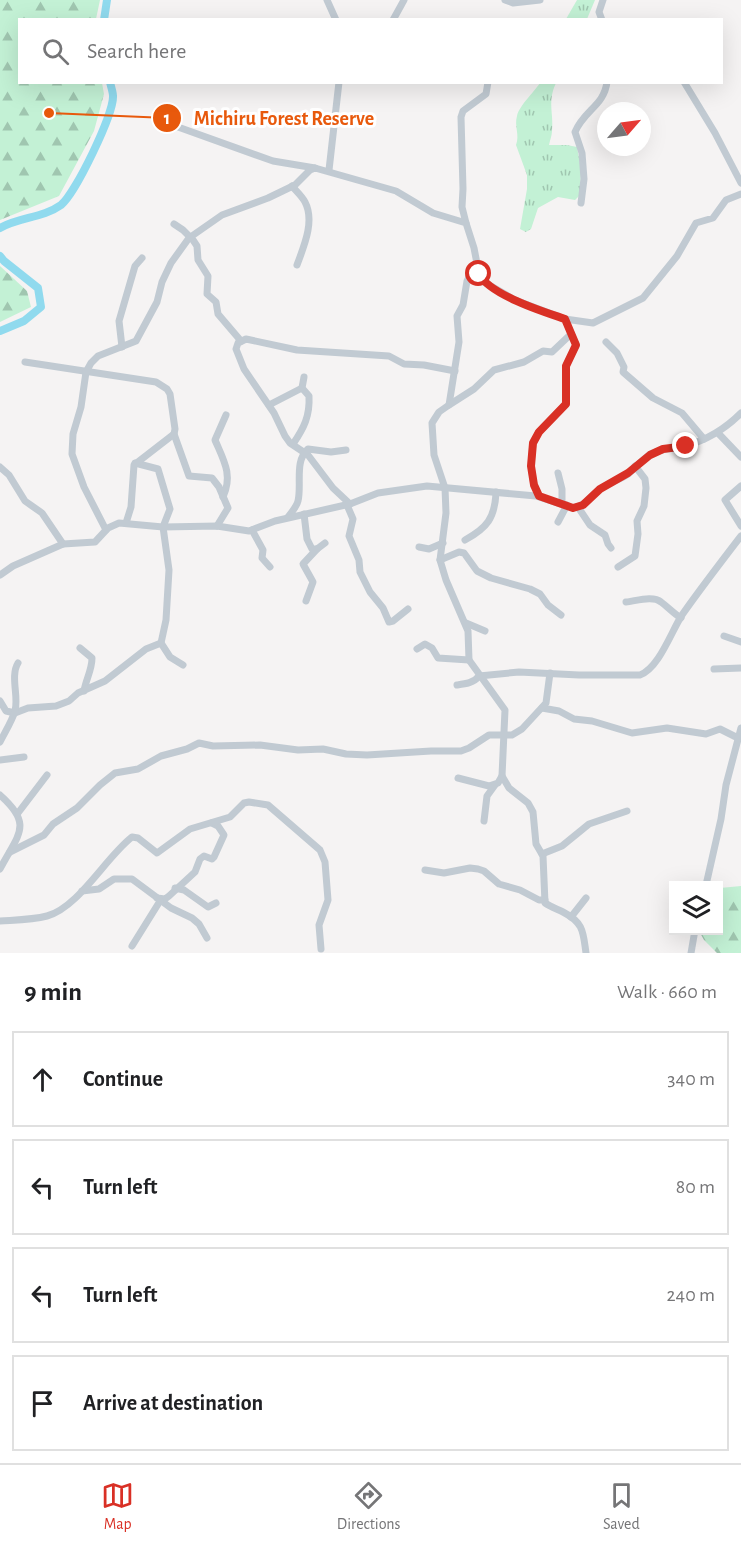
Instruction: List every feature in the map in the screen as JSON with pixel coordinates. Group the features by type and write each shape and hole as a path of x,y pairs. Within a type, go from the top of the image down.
{"street":[{"path":"327,0 335,18"},
{"path":"394,18 404,0"},
{"path":"505,0 513,3 540,0"},
{"path":"601,18 599,12 603,0"},
{"path":"328,170 339,84"},
{"path":"488,84 486,94 463,111 461,117 462,207 479,274 484,282 515,300 565,319 594,323 640,300 677,256 696,223 713,218 726,200 741,194"},
{"path":"581,202 584,179 582,153 575,132 585,114 601,100 606,84"},
{"path":"685,84 715,133 741,183"},
{"path":"178,127 273,161 328,170 396,191 433,213 466,223"},
{"path":"106,530 84,487 72,454 73,434 81,407 86,372 91,363 98,356 136,341 157,302 162,282 171,263 191,237 222,215 292,186 315,168"},
{"path":"292,186 305,202 309,216 308,233 297,265"},
{"path":"174,224 191,237 197,246 198,260 208,276 207,294 216,302 218,314 241,341"},
{"path":"122,347 119,321 135,266 142,258"},
{"path":"449,405 459,342 457,316 463,305 467,281 471,273 478,268"},
{"path":"539,496 534,485 531,466 533,443 539,432 566,404 566,366 576,345 565,319"},
{"path":"571,334 552,352 543,351 524,362 494,370 474,389 440,412 432,423 434,455 445,488 446,513 440,560 446,580 466,623 469,660 505,710 502,776 509,788 531,807 533,812 536,844 542,854 547,905 572,917 583,930 586,953"},
{"path":"408,609 389,622 360,572 359,560 349,536 353,519 348,505 312,459 285,436 269,405 244,369 236,349 241,341 246,339 297,350 389,356 404,364 455,371"},
{"path":"606,342 617,353 624,367 623,372 629,379 653,398 682,413 704,440"},
{"path":"25,362 156,382 164,386 170,394 174,434 189,476 212,478 228,508 217,526"},
{"path":"302,388 304,377"},
{"path":"269,405 302,388"},
{"path":"292,444 306,425 309,410 309,396 302,388"},
{"path":"0,575 13,566 63,544 95,542 106,530 126,522 163,527 217,526 246,531 288,517 348,505 378,493 411,487 539,496 573,508 578,507 600,489 618,480 658,451 704,440 718,433 741,414"},
{"path":"223,496 229,485 227,468 216,440 226,415"},
{"path":"718,433 741,457"},
{"path":"126,522 131,507 132,474 135,463 174,434"},
{"path":"288,517 298,502 301,461 304,452 308,449 331,452 346,450"},
{"path":"135,463 158,469 170,509 163,527 169,570 166,620 161,643 170,657 183,665"},
{"path":"618,567 635,556 637,521 644,506 646,482 635,466"},
{"path":"0,467 9,475 25,501 42,513 63,544"},
{"path":"558,473 565,504 558,522"},
{"path":"741,486 725,500 741,526"},
{"path":"465,540 475,535 493,517 496,492"},
{"path":"578,507 590,525 605,535 611,548"},
{"path":"304,514 308,539 312,549 317,549"},
{"path":"252,530 263,550 262,558 270,567"},
{"path":"457,685 470,683 477,680 479,676 519,672 644,674 681,618 741,536"},
{"path":"306,601 313,582 303,564 325,543"},
{"path":"419,546 429,549 442,543"},
{"path":"440,560 459,552 464,553 477,571 491,578 530,588 540,594 548,605 561,615"},
{"path":"626,602 660,600 681,618"},
{"path":"466,623 485,632"},
{"path":"724,636 741,642"},
{"path":"0,702 6,711 15,713 28,708 56,706 105,681 146,649 161,643"},
{"path":"417,650 425,644 432,648 438,657 469,660"},
{"path":"80,648 92,658 92,668 84,691"},
{"path":"0,742 15,713 17,695 15,669 18,663"},
{"path":"714,669 741,668"},
{"path":"10,852 44,835 53,824 77,808 115,773 138,769 161,756 187,749 198,743 213,746 260,745 298,750 323,749 346,754 367,755 461,751 489,735 512,735 522,729 546,703 550,674"},
{"path":"542,708 559,711 574,719 592,721 632,733 667,728 706,734 720,729 739,743"},
{"path":"707,881 726,785 739,743 741,728"},
{"path":"0,760 24,758"},
{"path":"18,813 47,775"},
{"path":"484,821 487,796 502,776"},
{"path":"458,778 481,785 495,785"},
{"path":"0,795 18,813 21,826 0,869"},
{"path":"0,921 47,916 60,910 82,891 132,837 138,838 157,853 190,829 217,823 230,817 244,803 249,802 268,805 320,850 325,862 328,900 319,925 321,949"},
{"path":"542,854 562,846 589,824 627,811"},
{"path":"159,899 165,899 195,872 200,859 204,856 212,859 214,857 224,835 217,823"},
{"path":"425,870 444,873 470,868 478,869 484,871 499,884 520,890 539,900 545,900"},
{"path":"82,891 99,889 111,880 126,878 138,882 171,908 192,918 199,924 207,938"},
{"path":"175,888 184,890 208,907 216,903"},
{"path":"572,917 586,898"},
{"path":"132,946 159,899"},
{"path":"691,953 693,935"}],"green space":[{"path":"0,0 100,0 96,18 18,18 18,84 102,84 104,94 94,131 59,196 0,220"},
{"path":"577,0 595,0 587,18 567,18"},
{"path":"539,84 556,84 551,102 552,133 549,145 577,147 581,169 580,195 575,200 558,197 538,208 531,229 526,232 520,229 527,175 516,145 516,120 521,108"},
{"path":"0,266 27,291 31,307 0,322"},
{"path":"741,886 741,953 717,953 701,935 723,935 723,888"}],"waterway":[{"path":"104,18 107,0"},
{"path":"0,228 54,209 67,198 101,135 112,105 110,84"},
{"path":"0,256 38,288 41,307 24,321 0,331"}],"place":[{"name":"Michiru Forest Reserve","path":"49,113"}],"route":[{"path":"479,274 484,282 515,300 565,319 576,345 566,366 566,404 539,432 533,443 531,466 534,485 539,496 573,508 578,507 650,455 663,449 686,446"}]}
